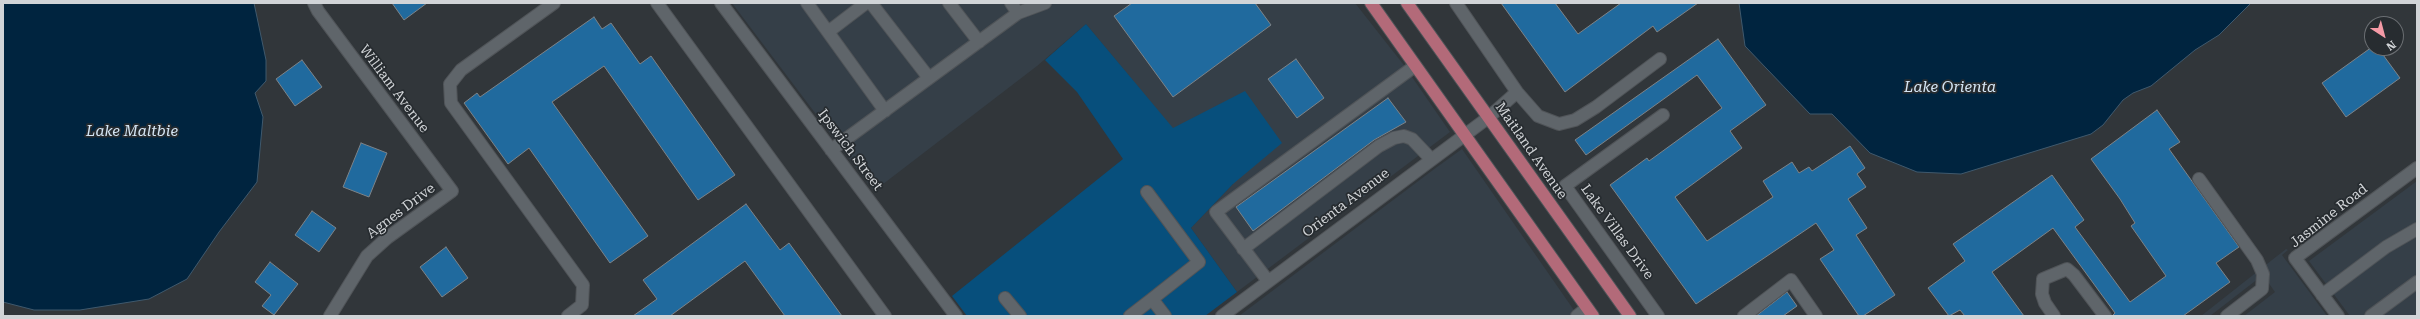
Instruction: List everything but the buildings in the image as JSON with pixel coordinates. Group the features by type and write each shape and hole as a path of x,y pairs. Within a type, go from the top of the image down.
{"main road":[{"path":"1371,3 1590,312"},
{"name":"Maitland Avenue","path":"1407,3 1630,316"}],"street":[{"name":"William Avenue","path":"314,3 318,11 452,191"},
{"path":"554,3 461,70 450,84 451,103 583,285 582,305 568,316"},
{"path":"658,3 885,316"},
{"name":"Ipswich Street","path":"721,3 956,316"},
{"path":"807,3 885,110"},
{"path":"828,32 866,3"},
{"path":"871,3 929,78"},
{"path":"949,3 979,42"},
{"path":"1011,3 1018,13"},
{"path":"831,150 1018,13 1045,3"},
{"path":"1456,3 1517,92 1538,116 1559,124 1575,120 1596,107 1660,59"},
{"path":"1268,280 1216,212 1415,66"},
{"name":"Orienta Avenue","path":"1222,316 1430,158 1489,117 1517,92"},
{"name":"Lake Villas Drive","path":"1658,316 1565,186 1663,115"},
{"path":"1243,249 1379,146 1394,138 1404,136 1412,139 1430,158"},
{"name":"Jasmine Road","path":"2338,316 2295,258 2417,168"},
{"path":"2199,178 2257,260 2263,274 2262,289 2227,316"},
{"name":"Agnes Drive","path":"330,316 367,256 387,238 452,191"},
{"path":"1130,316 1199,262 1147,192"},
{"path":"2322,295 2386,247 2417,229"},
{"path":"2054,316 2045,303 2042,294 2043,279 2067,269 2074,275 2104,316"},
{"path":"1744,316 1791,280 1816,316"},
{"path":"2371,316 2417,282"},
{"path":"1005,298 1020,316"},
{"path":"1152,299 1165,316"},
{"path":"1577,316 1590,312"}],"shaded area":[{"path":"732,3 1355,3 1403,64 1450,132 1237,292 1191,228 1233,184 1173,129 1086,24 1037,66 874,191"},
{"path":"1086,24 1173,128 1245,91 1282,143 1233,184 1191,228 1237,292 1205,316 967,316 952,296 1123,159 1077,92 1045,60"},
{"path":"1462,149 1578,316 1239,316 1437,167"},
{"path":"2417,181 2417,316 2350,316 2309,261"},
{"path":"2286,249 2288,250 2282,255 2327,316 2244,316 2275,292 2263,275 2210,316 2201,316"}],"water":[{"name":"Lake Maltbie","path":"3,3 254,3 266,60 266,81 255,93 263,117 257,182 219,232 187,279 149,299 80,310 34,310 3,302"},
{"name":"Lake Orienta","path":"1739,3 2251,3 2219,35 2195,50 2151,86 2133,93 2123,100 2103,125 2091,134 1961,174 1917,172 1870,153 1832,114 1810,114 1745,46"}]}
